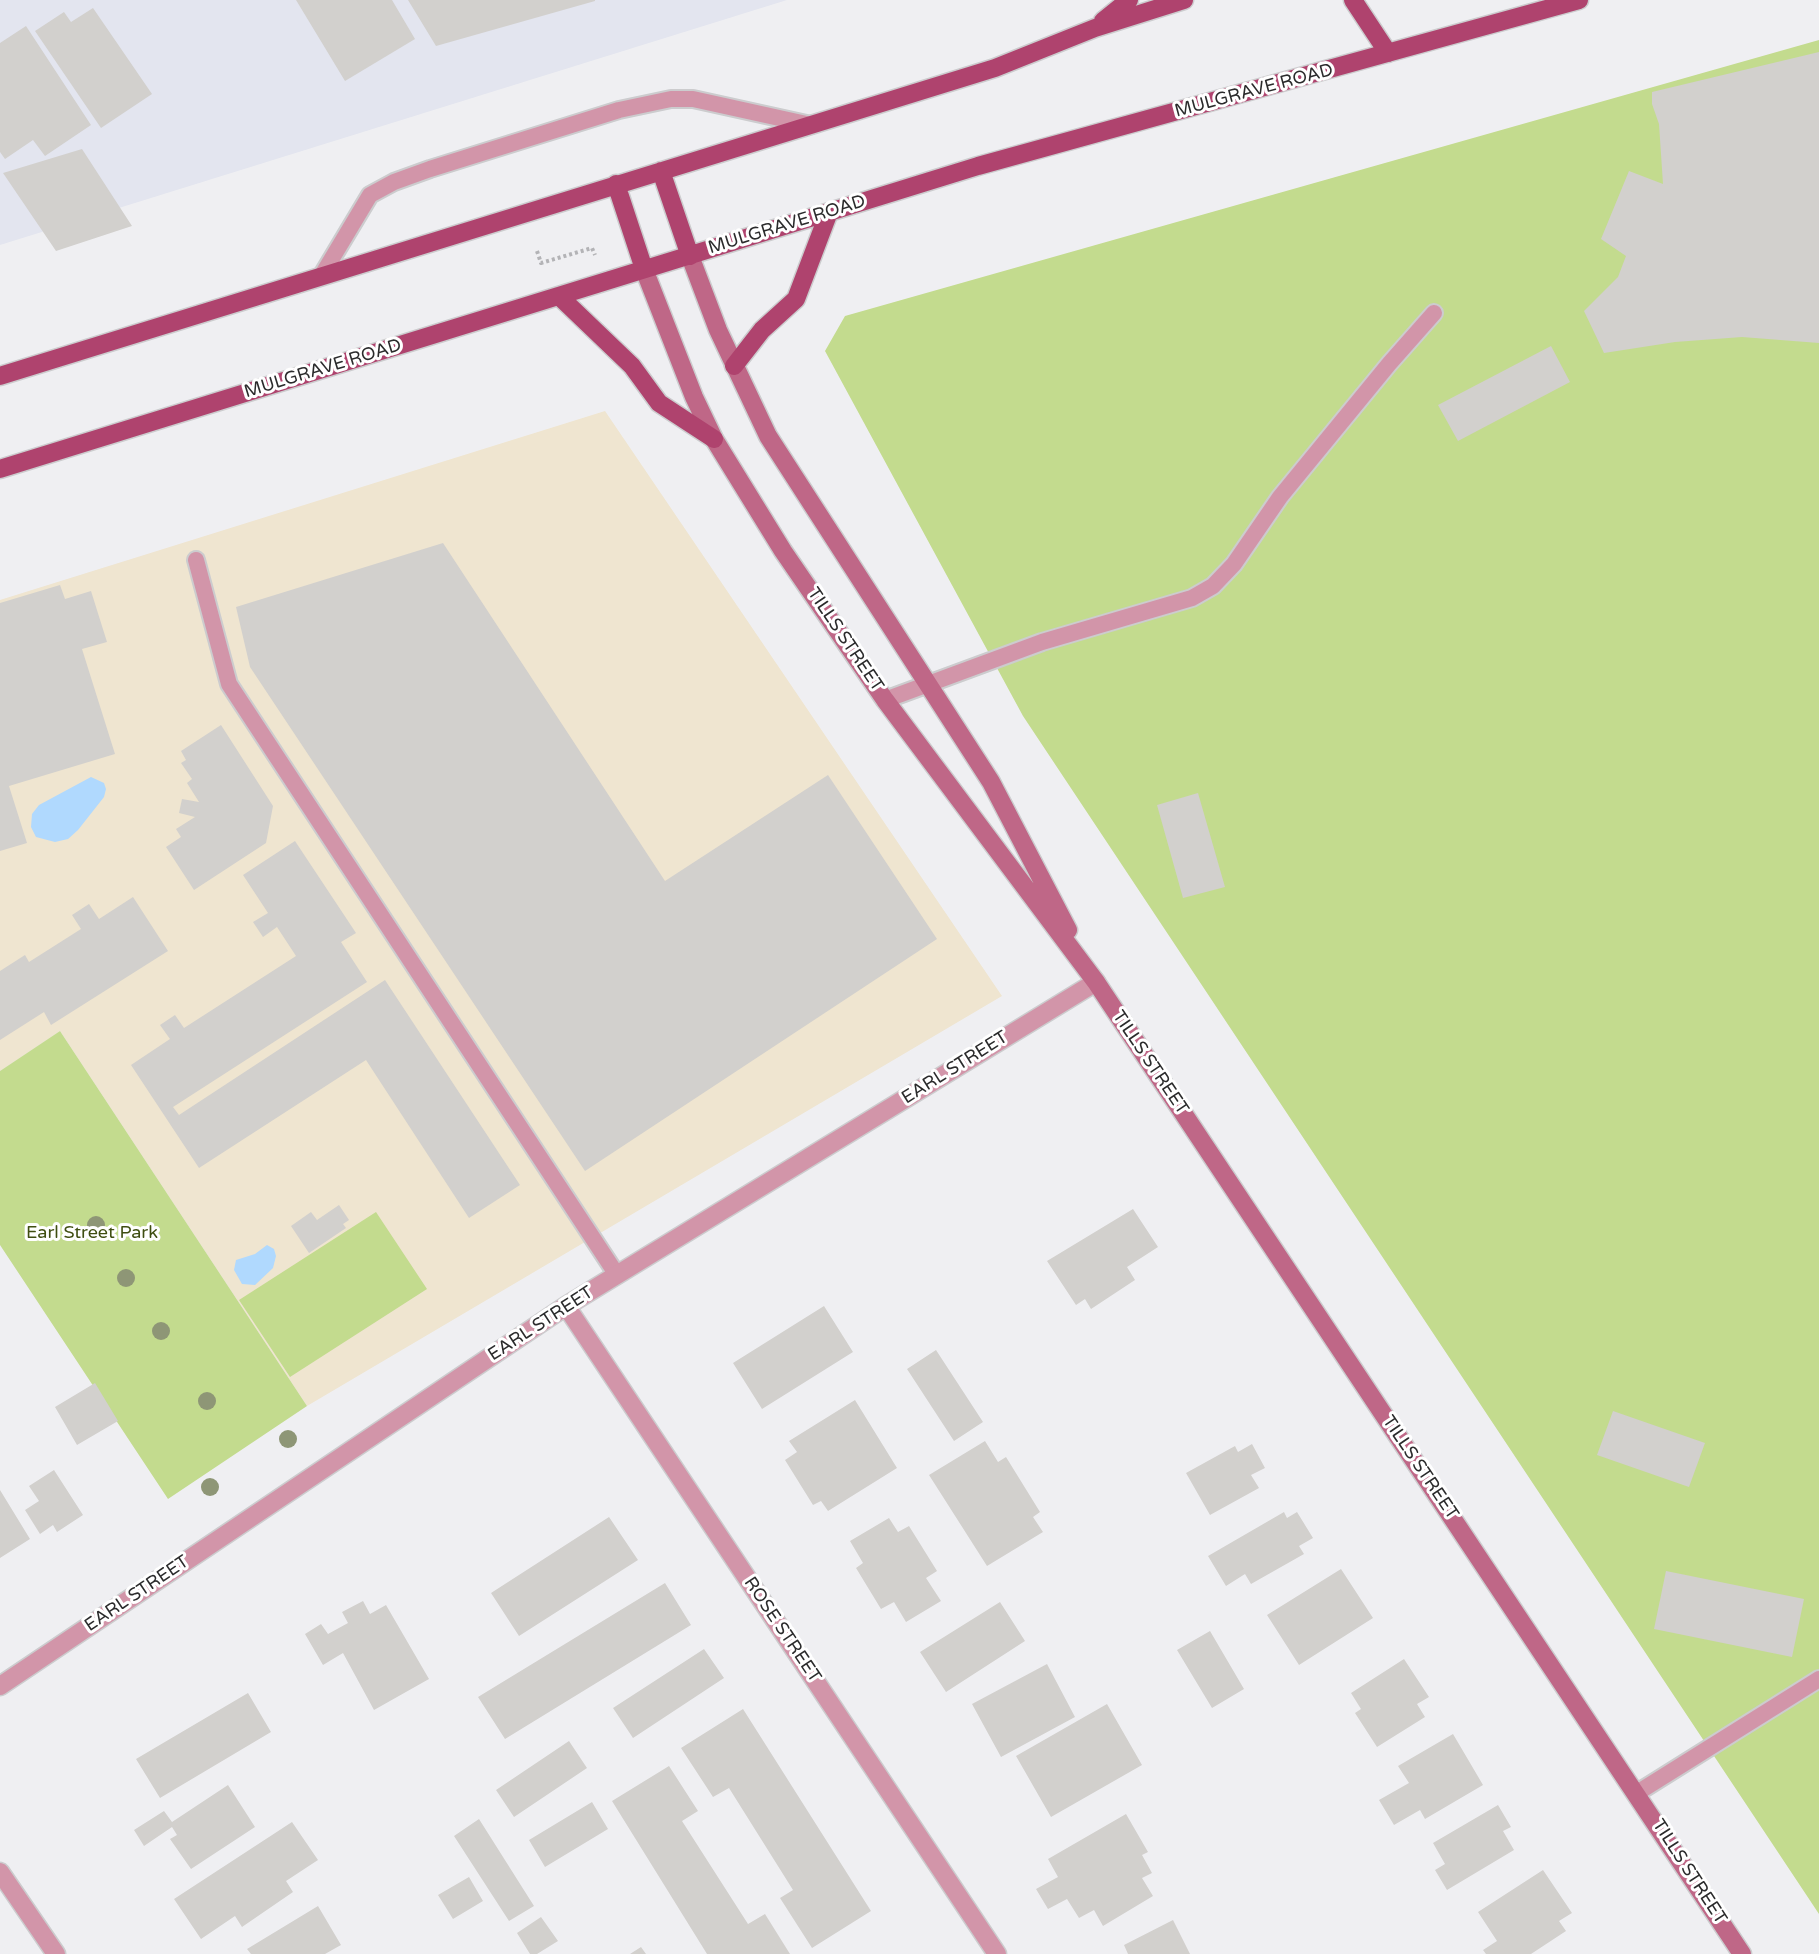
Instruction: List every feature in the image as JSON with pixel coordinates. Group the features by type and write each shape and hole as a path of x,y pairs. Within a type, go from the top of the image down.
{"main road":[{"path":"1095,28 1130,0"},
{"path":"0,376 995,68 1095,28 1184,0"},
{"path":"1353,0 1388,53"},
{"name":"MULGRAVE ROAD","path":"0,469 978,166 1579,0"},
{"path":"661,171 690,255"},
{"path":"616,184 644,269"},
{"path":"734,366 762,330 796,299 829,212"},
{"path":"559,297 632,366 659,403 714,439"}],"street":[{"name":"TILLS STREET","path":"690,255 734,366 768,436 991,782 1096,982"},
{"name":"TILLS STREET","path":"644,269 694,398 714,439 783,551 885,700 1096,982 1742,1954"},
{"name":"EARL STREET","path":"0,1686 566,1306 1096,982"},
{"name":"ROSE STREET","path":"566,1306 997,1954"},
{"path":"0,1872 56,1954"}],"lane":[{"path":"322,275 370,195 394,182 429,169 607,114 647,103 671,99 693,99 811,125"},
{"path":"885,700 1042,642 1192,598 1214,586 1234,564 1280,497 1434,313"},
{"path":"196,560 229,684 617,1275"},
{"path":"1637,1793 1819,1679"}],"path":[{"path":"537,251 541,263 592,248 596,257"}],"shaded area":[{"path":"0,0 787,0 0,245"},
{"path":"605,411 1002,996 307,1406 60,1031 0,1071 0,600"}],"green space":[{"path":"1819,40 1819,1914 1023,716 825,351 845,316"},
{"name":"Earl Street Park","path":"60,1031 307,1406 168,1499 0,1245 0,1071"},
{"path":"376,1212 427,1289 290,1377 239,1300"}],"water":[{"path":"91,777 104,783 106,789 104,797 78,830 68,839 55,842 36,837 31,827 32,814 39,805"},
{"path":"267,1245 274,1249 276,1256 273,1268 255,1285 242,1284 234,1270 236,1260 255,1254"}],"building":[{"path":"296,0 392,0 415,39 345,81"},
{"path":"408,0 595,0 595,1 436,46"},
{"path":"93,8 152,94 101,128 35,31 64,12 71,22"},
{"path":"26,26 91,125 45,156 33,140 5,159 0,152 0,43"},
{"path":"1819,52 1819,343 1742,337 1675,342 1604,353 1584,311 1618,277 1626,256 1601,239 1629,171 1663,184 1659,124 1652,104 1652,92"},
{"path":"82,149 132,226 56,251 3,173"},
{"path":"1551,346 1570,382 1458,441 1438,405"},
{"path":"443,543 665,881 828,775 937,939 585,1171 250,667 236,607"},
{"path":"60,585 65,599 91,591 107,642 82,649 115,754 9,786 27,843 0,851 0,603"},
{"path":"221,725 273,806 266,843 194,890 166,847 181,837 176,829 195,817 179,813 182,799 199,802 187,783 192,779 181,763 186,760 181,751"},
{"path":"1198,793 1225,887 1183,898 1157,805"},
{"path":"295,841 356,933 341,942 367,982 173,1107 179,1115 385,980 520,1185 469,1218 366,1060 199,1168 131,1065 170,1039 160,1025 175,1015 184,1028 296,956 277,927 263,937 253,922 268,913 243,875"},
{"path":"133,897 168,951 51,1025 44,1012 0,1040 0,971 25,955 29,962 81,929 72,915 89,904 99,919"},
{"path":"339,1205 349,1220 343,1224 346,1228 309,1253 291,1226 311,1212 317,1220"},
{"path":"1133,1209 1158,1247 1127,1267 1135,1280 1091,1309 1085,1299 1076,1305 1047,1261"},
{"path":"824,1306 853,1352 762,1409 733,1363"},
{"path":"936,1350 983,1422 954,1441 907,1369"},
{"path":"95,1383 118,1421 77,1445 55,1407"},
{"path":"855,1400 897,1468 828,1511 821,1501 813,1505 785,1460 797,1452 789,1441"},
{"path":"1613,1411 1705,1443 1689,1487 1597,1455"},
{"path":"985,1441 998,1462 1006,1457 1040,1512 1033,1517 1043,1532 987,1566 929,1475"},
{"path":"1252,1444 1265,1468 1251,1475 1259,1488 1210,1515 1186,1473 1235,1446 1238,1452"},
{"path":"54,1470 83,1515 57,1532 53,1525 40,1534 25,1510 39,1501 29,1486"},
{"path":"0,1490 30,1539 0,1558"},
{"path":"1284,1512 1287,1518 1297,1512 1313,1538 1299,1546 1304,1554 1251,1584 1245,1574 1226,1586 1208,1556"},
{"path":"609,1517 638,1560 519,1636 491,1593"},
{"path":"889,1518 898,1532 909,1526 937,1571 926,1578 941,1601 906,1622 894,1602 881,1609 856,1568 863,1563 850,1541"},
{"path":"1341,1569 1373,1618 1299,1665 1267,1615"},
{"path":"1666,1571 1804,1599 1792,1657 1654,1629"},
{"path":"665,1583 691,1625 505,1739 478,1697"},
{"path":"363,1601 370,1614 386,1605 429,1679 374,1710 343,1653 323,1665 305,1634 321,1624 328,1634 348,1623 342,1612"},
{"path":"1000,1602 1025,1641 946,1692 920,1652"},
{"path":"1210,1631 1244,1689 1212,1708 1177,1650"},
{"path":"704,1649 724,1678 633,1738 613,1708"},
{"path":"1404,1659 1429,1697 1417,1704 1425,1717 1377,1747 1355,1713 1361,1709 1351,1693"},
{"path":"1047,1664 1075,1717 1001,1757 972,1704"},
{"path":"248,1693 271,1732 160,1798 136,1759"},
{"path":"1107,1704 1142,1765 1051,1817 1016,1756"},
{"path":"743,1709 871,1911 812,1948 780,1898 793,1890 729,1788 713,1797 681,1748"},
{"path":"1453,1734 1483,1785 1425,1819 1420,1810 1394,1825 1379,1800 1409,1783 1398,1766"},
{"path":"569,1741 587,1768 514,1817 496,1790"},
{"path":"669,1766 698,1811 682,1821 748,1924 765,1914 790,1954 707,1954 612,1801"},
{"path":"228,1785 255,1827 191,1869 170,1839 177,1835 172,1827 144,1846 134,1830 164,1811 172,1822"},
{"path":"592,1802 608,1829 545,1867 529,1840"},
{"path":"1498,1805 1511,1827 1503,1831 1514,1850 1447,1890 1435,1870 1445,1864 1433,1843"},
{"path":"1126,1814 1148,1852 1142,1855 1152,1873 1142,1878 1153,1896 1103,1926 1094,1910 1079,1918 1067,1899 1048,1909 1036,1889 1058,1877 1048,1859"},
{"path":"479,1819 534,1906 509,1921 454,1836"},
{"path":"292,1822 318,1860 286,1881 293,1892 242,1927 235,1916 201,1939 174,1899"},
{"path":"1543,1870 1572,1913 1559,1921 1566,1931 1531,1954 1486,1954 1483,1950 1497,1941 1478,1912"},
{"path":"469,1877 483,1901 453,1919 438,1895"},
{"path":"318,1906 341,1945 325,1954 251,1954 247,1949"},
{"path":"541,1917 558,1941 537,1954 530,1954 517,1933"},
{"path":"1173,1920 1190,1954 1128,1954 1124,1945"},
{"path":"641,1947 646,1954 630,1954"}]}
